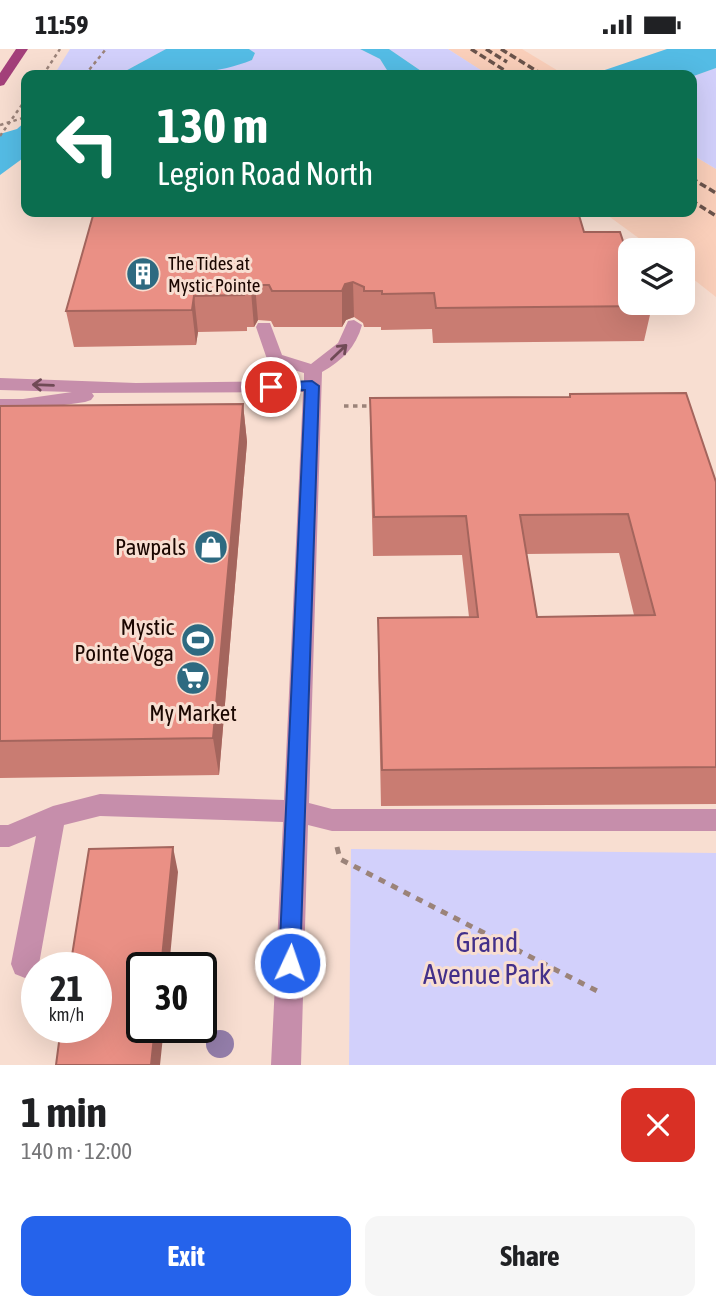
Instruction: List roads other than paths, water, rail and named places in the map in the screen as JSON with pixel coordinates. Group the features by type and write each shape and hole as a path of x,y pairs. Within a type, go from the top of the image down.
{"main road":[{"path":"0,82 22,49"}],"street":[{"path":"0,405 23,405 136,389 313,378 340,354 348,343 354,325"},
{"path":"264,327 274,358 313,378"},
{"path":"286,1065 313,378"},
{"path":"0,384 136,389"},
{"path":"0,836 9,836 53,817 100,805 296,811 332,820 669,812 716,820"},
{"path":"27,952 53,817"}],"railway":[{"path":"471,49 504,70"},
{"path":"486,49 507,62"},
{"path":"501,49 535,70"},
{"path":"697,182 716,193"},
{"path":"697,204 716,216"}],"place":[{"name":"The Tides at Mystic Pointe","path":"143,274"},
{"name":"Pawpals","path":"211,547"},
{"name":"Mystic Pointe Voga","path":"198,640"},
{"name":"My Market","path":"193,678"}],"park label":[{"name":"Grand Avenue Park","path":"487,958"}]}
